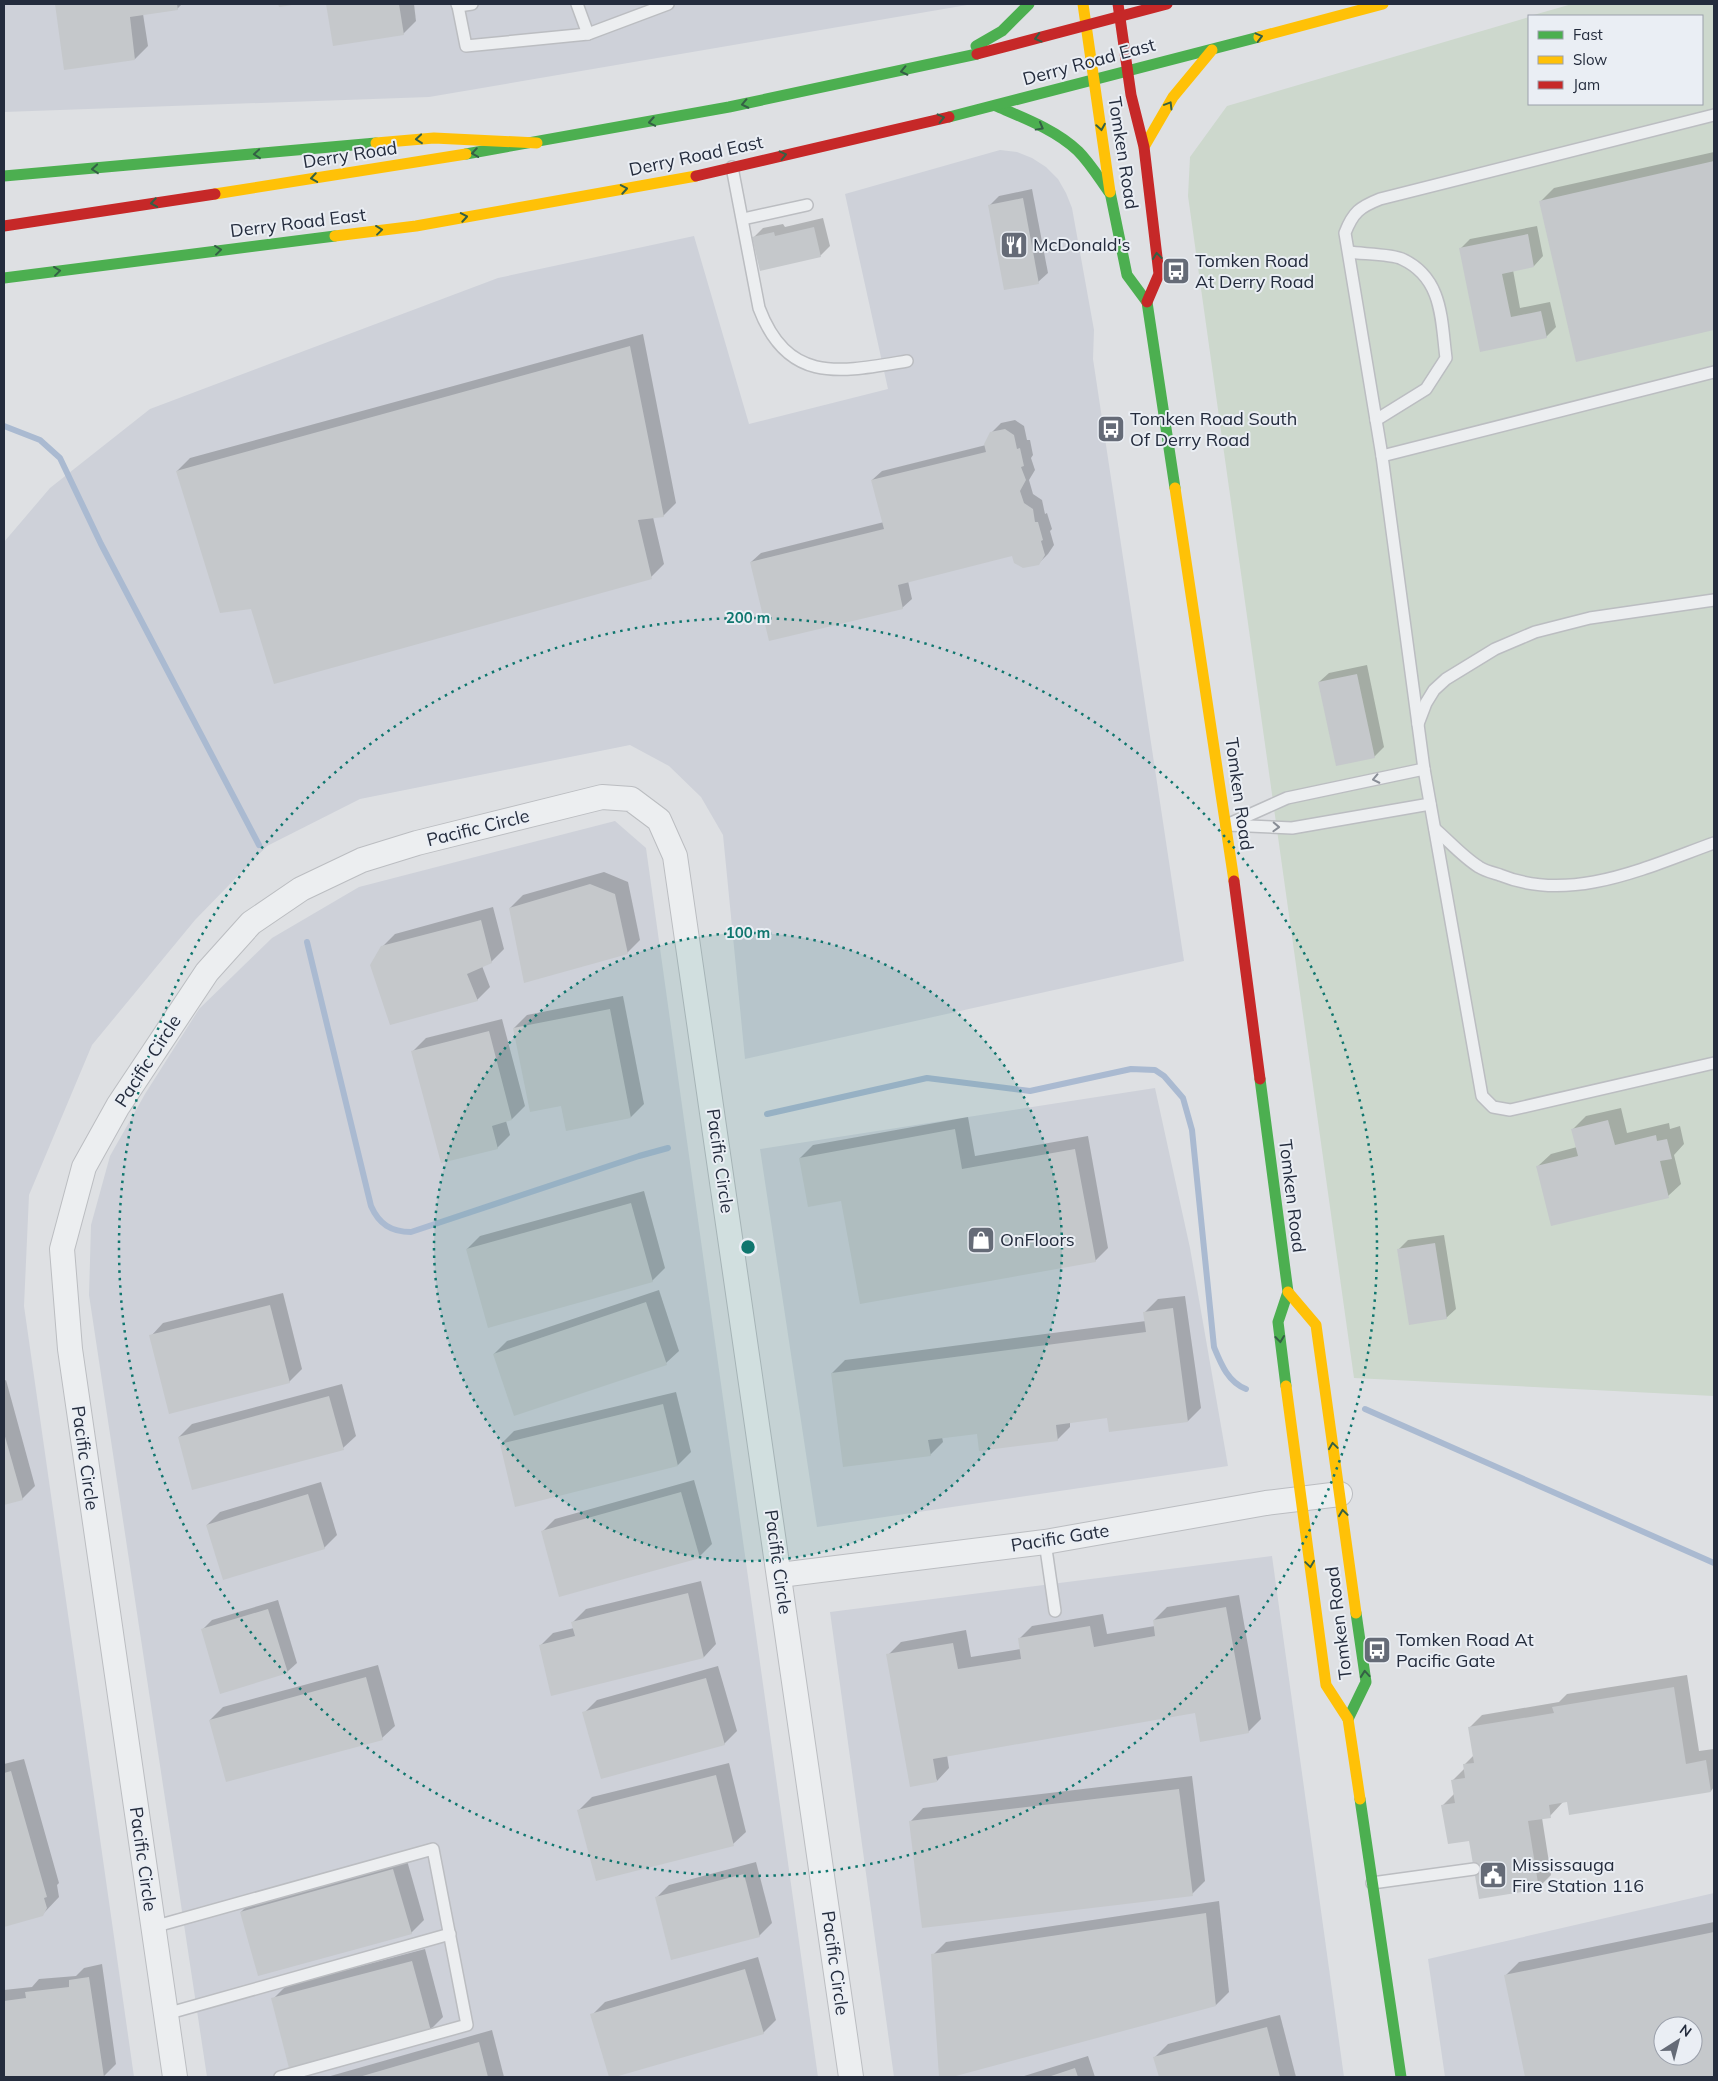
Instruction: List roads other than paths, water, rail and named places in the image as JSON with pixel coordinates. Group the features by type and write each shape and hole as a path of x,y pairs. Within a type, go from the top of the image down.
{"main road":[{"path":"952,60 1002,31 1029,4"},
{"name":"Tomken Road","path":"1082,4 1111,196 1127,275 1146,302 1227,825 1288,1292 1278,1322 1326,1686 1348,1719 1401,2077"},
{"name":"Tomken Road","path":"1118,4 1127,70 1144,147 1159,274 1146,302"},
{"name":"Derry Road East","path":"700,114 952,60 1167,4"},
{"name":"Derry Road East","path":"4,278 416,226 698,176 996,106 1382,4"},
{"path":"1144,147 1174,97 1212,50"},
{"path":"996,106 1027,120 1074,147 1089,164 1111,196"},
{"name":"Derry Road","path":"4,226 537,143 700,114"},
{"path":"4,176 434,138 537,143"},
{"name":"Tomken Road","path":"1288,1292 1316,1325 1340,1494 1366,1682 1348,1719"}],"street":[{"name":"Pacific Circle","path":"175,2077 70,1349 62,1249 84,1167 118,1106 207,972 252,923 300,889 362,860 602,797 631,799 659,820 675,856 851,2077"},
{"name":"Pacific Gate","path":"780,1575 1045,1542 1266,1503 1340,1494"}],"lane":[{"path":"472,4 457,5 466,46 588,34 668,4"},
{"path":"577,4 588,34"},
{"path":"1714,114 1380,199 1362,206 1350,219 1345,233 1382,456 1417,725 1482,1096 1493,1108 1510,1110 1714,1063"},
{"path":"732,167 759,308 766,326 783,349 807,366 832,370 858,369 906,361"},
{"path":"743,219 808,205"},
{"path":"1349,252 1401,258 1428,278 1439,304 1446,358 1426,389 1376,420"},
{"path":"1382,456 1714,372"},
{"path":"1417,725 1426,703 1434,690 1446,679 1495,649 1535,632 1590,618 1714,600"},
{"path":"1227,825 1287,798 1424,769"},
{"path":"1227,825 1292,828 1430,804"},
{"path":"1435,829 1480,867 1520,883 1542,886 1580,885 1627,874 1714,843"},
{"path":"1045,1542 1055,1611"},
{"path":"153,1927 433,1848 468,2025 280,2077"},
{"path":"1372,1883 1474,1869"},
{"path":"166,2014 450,1934"}],"waterway":[{"path":"4,426 40,440 60,458 101,544 259,845"},
{"path":"307,942 371,1206 378,1218 392,1229 411,1232 668,1148"},
{"path":"767,1114 927,1078 1030,1091 1131,1069 1155,1070 1164,1076 1183,1098 1192,1130 1214,1347 1222,1366 1230,1377 1234,1382 1246,1389"},
{"path":"1365,1409 1714,1563"}],"place":[{"name":"McDonald's","path":"1014,245"},
{"name":"Tomken Road At Derry Road","path":"1176,271"},
{"name":"Tomken Road South Of Derry Road","path":"1111,429"},
{"name":"OnFloors","path":"981,1240"},
{"name":"Tomken Road At Pacific Gate","path":"1377,1650"},
{"name":"Mississauga Fire Station 116","path":"1493,1875"}]}
